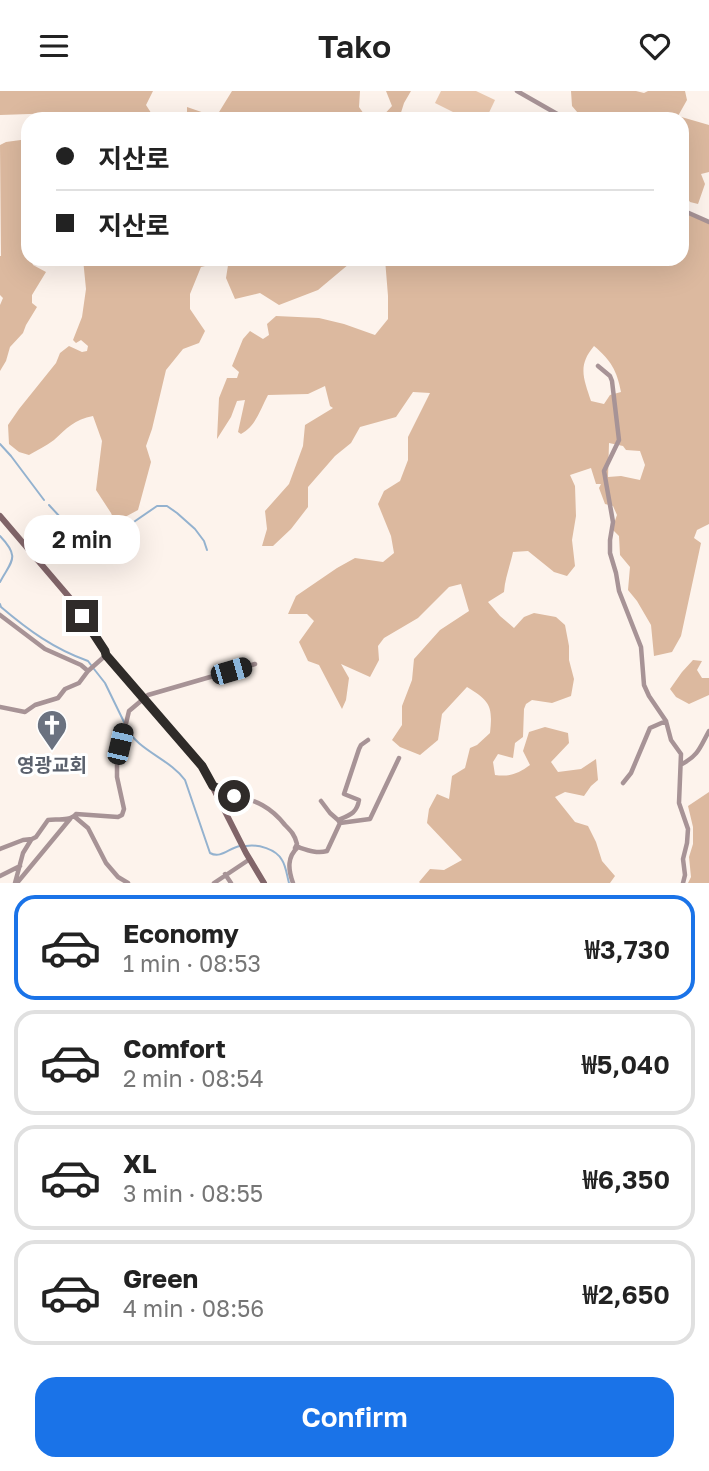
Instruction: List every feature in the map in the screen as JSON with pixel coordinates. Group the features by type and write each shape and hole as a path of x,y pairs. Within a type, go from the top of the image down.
{"main road":[{"path":"0,516 70,598 106,655 202,766 264,883"}],"street":[{"path":"517,91 554,112"},
{"path":"689,213 709,222"},
{"path":"598,366 612,381 619,440 604,471 613,522 610,553 619,591 641,647 644,685 666,721 671,740 681,754 679,803 688,829 683,859 683,883"},
{"path":"0,615 45,649 91,668"},
{"path":"0,707 25,712 35,705 58,698 65,689 79,683 106,655"},
{"path":"16,883 76,814 118,817 122,814 124,809 117,777 117,761 129,711 148,695 255,664"},
{"path":"623,783 631,773 650,728 666,721"},
{"path":"682,764 697,753 709,731"},
{"path":"292,852 298,847 327,851 339,821 351,815 358,807 359,800 344,794 361,745 368,740"},
{"path":"321,801 339,821 370,818 399,758"},
{"path":"213,786 234,796 259,802 280,818 293,833 297,843 289,858 293,883"},
{"path":"16,883 23,852 48,820 72,818 88,828 106,863 118,877 128,883"},
{"path":"0,849 32,839"},
{"path":"214,883 248,856"},
{"path":"0,876 20,866"},
{"path":"225,874 231,883"}],"shaded area":[{"path":"0,91 153,91 146,105 150,112 21,112 21,114 0,115"},
{"path":"232,91 360,91 359,107 362,112 219,112"},
{"path":"386,91 411,91 401,112 386,112 392,106"},
{"path":"441,91 476,91 495,100 489,112 453,112 435,103"},
{"path":"571,91 685,91 687,100 680,112 577,112 572,106"},
{"path":"187,107 202,112 187,112"},
{"path":"689,119 709,125 709,172 701,174 705,184 698,204 690,202"},
{"path":"21,140 21,266 35,266 46,272 32,295 32,303 37,307 23,333 10,347 0,371 0,305 3,298 0,295 0,145"},
{"path":"689,212 709,221 709,524 697,530 694,538 701,543 681,636 672,652 654,656 651,625 628,590 630,567 620,555 619,536 612,529 617,515 613,506 605,504 599,488 601,484 596,484 591,468 570,475 575,486 576,516 572,540 575,566 567,576 554,572 528,551 513,552 504,592 488,602 514,628 524,617 534,613 556,617 565,625 574,679 571,696 552,703 532,700 526,704 523,737 515,743 513,758 498,754 493,762 495,775 513,774 530,765 523,751 529,732 545,727 568,733 569,743 551,762 558,772 581,769 596,759 598,780 584,796 565,792 555,797 575,822 588,826 602,861 615,876 610,883 419,882 430,869 444,870 462,860 427,823 429,809 437,794 449,799 452,776 465,768 470,748 490,733 491,716 488,705 481,696 467,687 442,714 438,740 420,755 400,747 392,740 402,725 402,706 412,680 414,659 440,630 469,611 461,584 449,587 418,618 384,638 378,646 379,660 370,677 341,664 349,678 342,709 319,665 308,661 299,642 314,621 307,614 288,614 296,596 337,568 355,558 383,562 394,553 391,536 378,504 384,491 400,481 408,460 408,437 430,393 413,392 396,417 360,427 351,443 335,456 308,487 308,507 273,546 262,546 267,529 265,511 289,484 303,446 305,425 333,408 330,406 325,386 308,394 268,395 254,422 241,434 238,432 245,400 237,401 231,417 217,439 219,398 227,378 237,378 239,372 232,366 243,339 250,331 263,339 269,335 267,324 276,316 319,318 375,335 388,319 386,266 689,266","holes":["594,346 612,366 621,392 610,395 604,404 591,401 584,379 584,366","609,443 623,446 626,450 640,451 645,465 640,480 621,476 608,477"]},
{"path":"84,266 205,266 201,267 190,294 190,309 205,331 199,343 183,349 166,370 146,446 151,462 138,510 125,517 117,527 96,490 102,441 93,416 76,422 29,455 19,452 9,444 8,425 56,363 60,353 69,346 82,352 87,351 88,346 81,340 76,343 73,340 82,317 86,289"},
{"path":"228,266 347,266 318,290 279,305 260,293 235,299 226,278"},
{"path":"693,660 702,661 697,670 702,678 709,678 709,695 689,704 676,697 670,689"},
{"path":"709,792 709,883 688,883 691,877 689,857 693,844 693,827 688,806"}],"waterway":[{"path":"0,444 44,500"},
{"path":"49,505 84,543 98,547 108,544 125,528 157,506 167,506 195,529 207,550"},
{"path":"0,536 12,555 0,582"},
{"path":"0,604 42,638 91,665"},
{"path":"94,669 105,683 124,722"},
{"path":"126,727 138,742 185,780 210,853 221,854 240,846"},
{"path":"246,846 261,847 276,853 283,862 289,883"}],"place":[{"name":"영광교회","path":"52,752"}],"route":[{"path":"82,616 106,655 202,766 213,786 234,796"}]}
